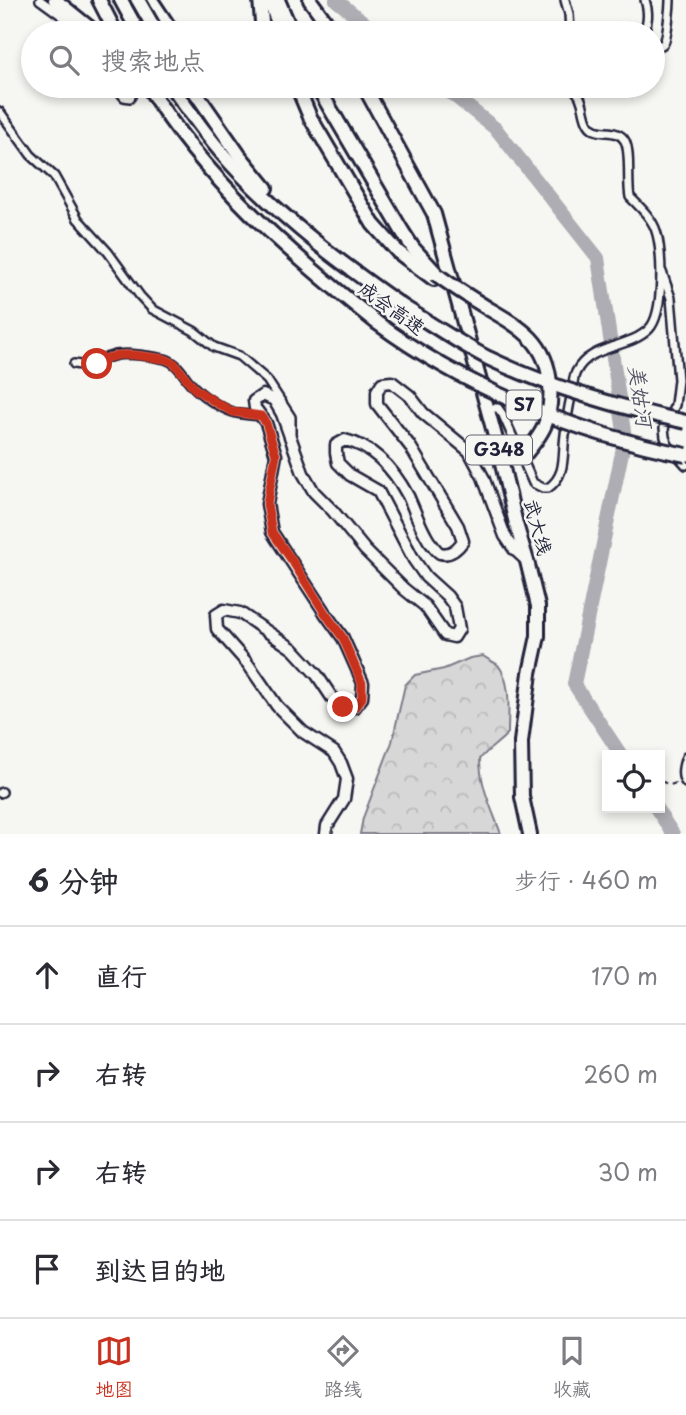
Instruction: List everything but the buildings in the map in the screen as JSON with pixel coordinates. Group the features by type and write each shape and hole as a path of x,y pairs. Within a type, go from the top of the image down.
{"highway":[{"path":"55,0 81,21"},
{"path":"99,0 110,21"},
{"path":"121,0 134,21"},
{"path":"138,0 151,21"},
{"path":"260,0 262,21"},
{"path":"269,0 277,21"},
{"path":"278,0 287,21"},
{"path":"310,0 325,21"},
{"path":"152,4 164,21"},
{"path":"151,98 175,125"},
{"name":"成会高速","path":"156,98 211,171 256,218 332,288 417,350 518,403 596,432 686,455"},
{"name":"成会高速","path":"180,98 239,172 296,226 405,309 462,344 567,391 686,422"},
{"path":"199,98 239,155 288,214 330,253"},
{"path":"302,98 310,117 373,224 398,252 510,321 538,346 550,379 551,403 547,423 541,435 505,478"},
{"path":"324,98 402,231 435,276"},
{"name":"武大线","path":"371,98 434,214 488,408 538,606 538,636 521,742 522,797 530,834"}],"street":[{"path":"40,0 70,21"},
{"path":"565,0 569,21"},
{"path":"645,0 649,21"},
{"path":"665,40 670,0"},
{"path":"146,21 152,4"},
{"path":"488,408 498,408 503,415 533,483 548,488 560,477 564,465 564,437 575,372 594,354 639,336 649,329 655,319 661,268 656,230 630,197 625,140 608,131 595,130 583,113 581,98"},
{"path":"0,111 32,155 54,176 78,219 108,252 152,309 194,331 214,347 239,356 267,380 291,417 291,437"},
{"path":"661,268 671,298 678,380 675,405 664,428 665,437 686,465"},
{"path":"74,365 86,367 119,355 165,359 174,363 195,389 218,404 233,412 261,416"},
{"path":"326,834 327,826 344,799 347,779 341,763 334,752 303,732 277,706 248,664 217,629 216,615 224,610 240,613 293,649 317,675 335,702 343,707 355,707 362,698 362,683 343,638 272,532 267,504 276,455 266,423 255,408 254,401 263,395 274,400 282,414 303,473 314,492 334,511 365,550 425,606 445,635 454,636 459,629 455,607 414,560 378,491 350,475 338,463 336,445 345,440 356,442 374,452 392,471 407,494 424,533 440,553 456,550 463,541 458,526 410,446 377,404 377,391 382,383 393,382 399,386 423,413 469,452 483,477 505,536 527,561"},
{"path":"685,781 683,767 686,757"}],"path":[{"path":"665,783 670,785 685,781"}],"green space":[{"path":"483,656 498,665 505,680 508,697 508,733 480,759 484,788 501,834 360,834 363,818 392,742 405,685 415,675"}],"waterway":[{"name":"美姑河","path":"336,0 362,21"},
{"name":"美姑河","path":"457,98 496,129 598,258 625,438 574,684 618,750"},
{"name":"美姑河","path":"659,813 673,834"}],"route":[{"path":"97,364 119,355 165,359 174,363 195,389 218,404 233,412 261,416 266,423 276,455 267,504 272,532 343,638 362,683 362,698 355,707 343,707"}]}
